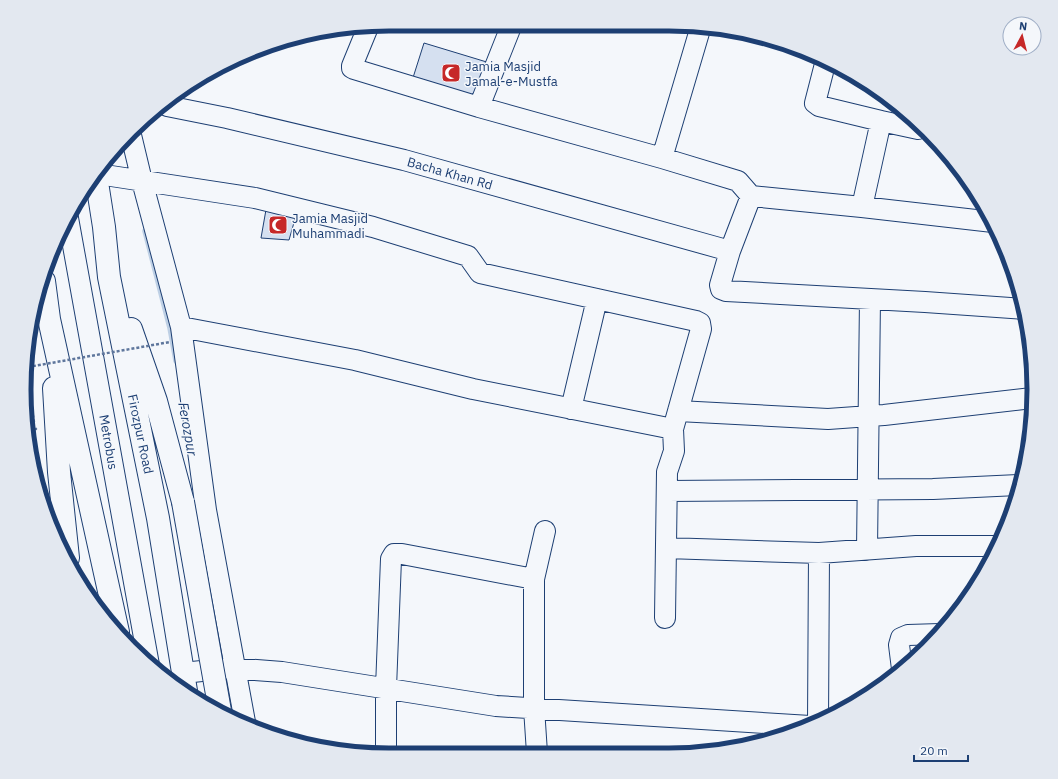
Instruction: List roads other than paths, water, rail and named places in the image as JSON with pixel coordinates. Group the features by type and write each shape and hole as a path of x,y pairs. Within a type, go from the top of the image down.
{"main road":[{"name":"Firozpur Road","path":"97,182 104,227 109,277 158,518 184,682"},
{"path":"109,277 127,316 156,401 183,502 219,705"},
{"path":"45,289 50,319 116,621"},
{"path":"50,319 59,472 54,504 63,537"}],"street":[{"path":"479,107 509,31"},
{"path":"366,32 352,68 479,107 662,158 738,181 751,196 985,221"},
{"path":"662,158 699,33"},
{"path":"824,67 815,103 819,106 913,128"},
{"name":"Bacha Khan Rd","path":"169,106 227,118 404,160 730,251"},
{"path":"862,207 881,120"},
{"path":"132,140 175,334 244,717"},
{"path":"102,175 255,198 373,227 468,256 480,273 700,323 701,329 676,420 674,451 667,472 665,618"},
{"path":"751,196 730,251 720,285 721,289 726,291 1018,309"},
{"name":"Metrobus","path":"70,228 147,653"},
{"path":"571,409 597,299"},
{"path":"867,550 870,299"},
{"path":"175,334 355,360 473,389 571,409 676,420 761,414 828,419 869,416 1027,399"},
{"path":"667,492 933,489 1014,485"},
{"path":"537,748 534,708 534,579 545,531"},
{"path":"666,548 819,553 916,546 991,546"},
{"path":"818,715 819,553"},
{"path":"386,748 386,688 392,559 394,554 402,554 534,579"},
{"path":"901,662 899,645 901,638 908,635 930,634"},
{"path":"184,682 235,668 282,672 496,706 795,725"}],"waterway":[{"name":"Ferozpur","path":"145,231 170,328 176,361"}],"place":[{"name":"Jamia Masjid Jamal-e-Mustfa","path":"451,73"},
{"name":"Jamia Masjid Muhammadi","path":"278,225"}]}
